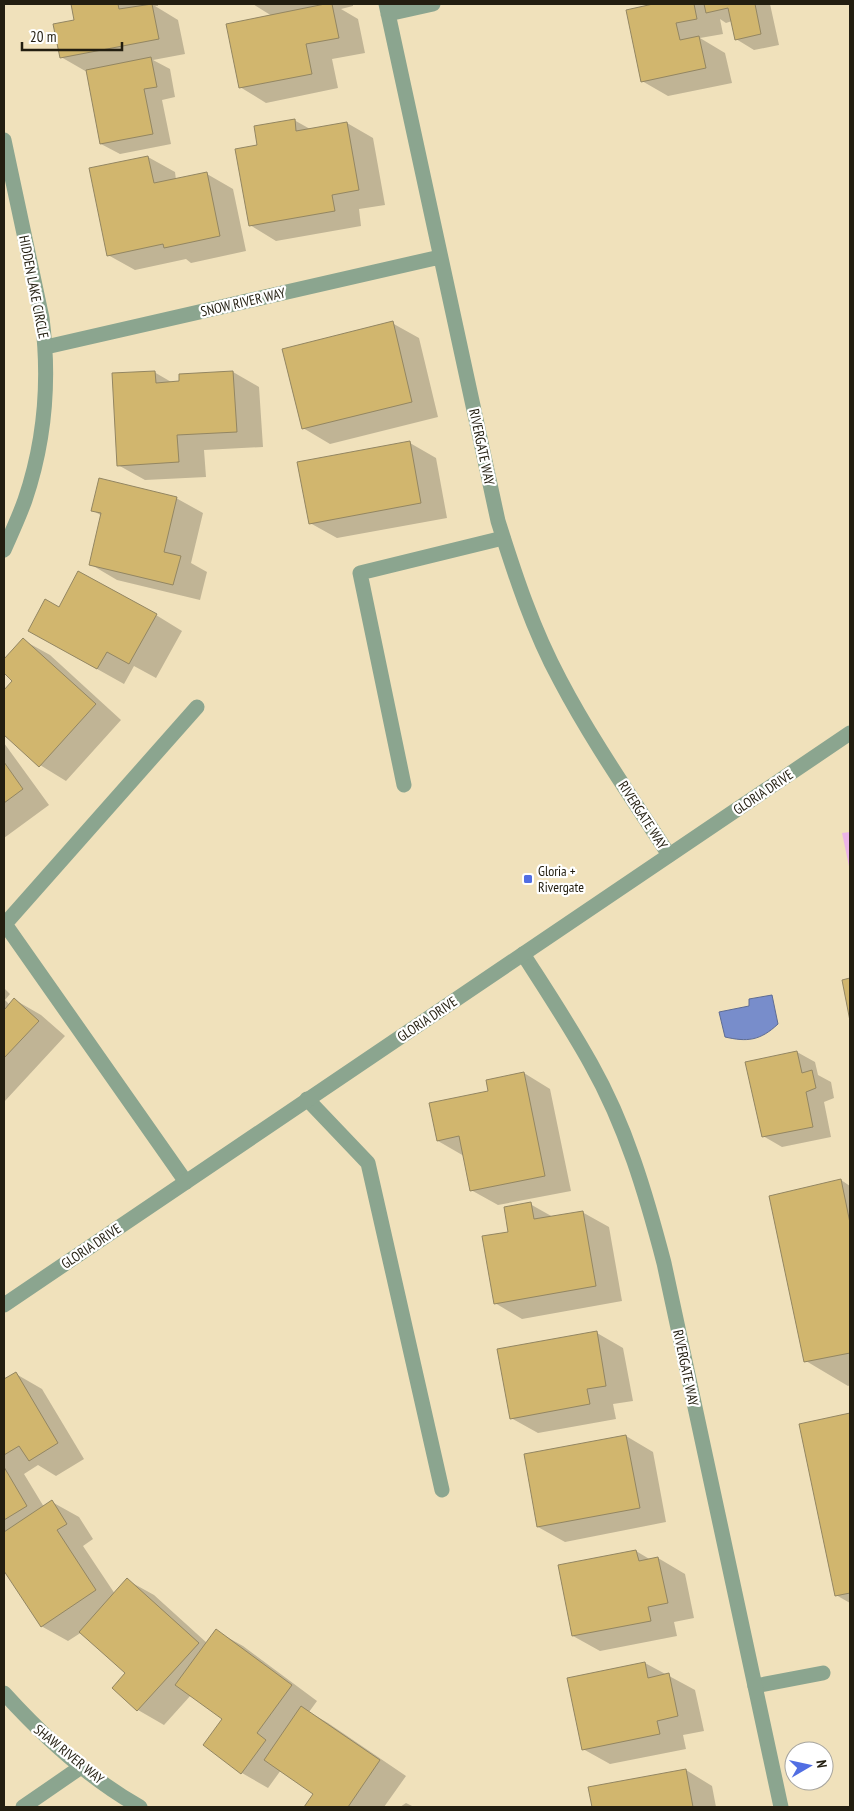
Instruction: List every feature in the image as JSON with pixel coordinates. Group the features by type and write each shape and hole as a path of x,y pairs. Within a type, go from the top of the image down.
{"street":[{"path":"387,9 432,4"},
{"name":"RIVERGATE WAY","path":"387,9 503,538 530,615 560,679 587,728 669,856"},
{"name":"HIDDEN LAKE CIRCLE","path":"4,140 42,318 46,347 45,404 37,457 24,501 4,550"},
{"name":"SNOW RIVER WAY","path":"46,347 440,257"},
{"path":"404,784 360,573 503,538"},
{"path":"186,1182 5,924 197,707"},
{"name":"GLORIA DRIVE","path":"4,1305 850,733"},
{"name":"RIVERGATE WAY","path":"523,954 591,1064 620,1124 647,1198 664,1263 781,1807"},
{"path":"307,1099 368,1163 442,1490"},
{"path":"754,1686 823,1673"},
{"name":"SHAW RIVER WAY","path":"4,1693 32,1724 81,1766 140,1807"},
{"path":"23,1807 81,1766"}],"shaded area":[{"path":"850,832 850,871 842,833"}],"water":[{"path":"772,995 778,1024 765,1034 753,1039 725,1037 719,1012 749,1006 749,999"}],"building":[{"path":"71,4 118,4 119,9 152,4 159,39 60,58 53,24 74,20"},
{"path":"332,4 339,38 306,44 312,74 239,88 226,24"},
{"path":"653,4 694,4 697,19 676,23 680,40 699,36 706,68 641,82 626,10"},
{"path":"704,4 755,4 761,34 735,40 728,8 706,13"},
{"path":"151,57 157,87 144,89 153,134 100,144 86,70"},
{"path":"295,119 296,131 347,122 359,190 332,195 335,211 249,226 235,149 257,145 254,126"},
{"path":"148,156 154,183 207,172 220,236 164,248 163,244 107,256 89,168"},
{"path":"393,321 412,402 302,429 282,349"},
{"path":"155,371 156,383 179,381 179,374 233,371 237,432 177,435 179,462 117,466 112,373"},
{"path":"410,441 421,503 309,524 297,462"},
{"path":"99,478 177,497 164,552 181,556 173,585 89,565 101,513 91,511"},
{"path":"78,571 157,614 129,664 107,652 97,669 28,631 45,599 59,607"},
{"path":"23,638 96,704 39,767 4,735 4,690 12,681 4,673 4,659"},
{"path":"4,762 23,789 4,803"},
{"path":"850,978 850,1021 842,980"},
{"path":"14,998 39,1021 4,1058 4,1008"},
{"path":"797,1051 802,1073 812,1070 816,1088 806,1092 813,1127 762,1137 745,1062"},
{"path":"524,1072 545,1176 470,1191 459,1136 437,1141 429,1103 488,1091 486,1080"},
{"path":"841,1179 850,1223 850,1353 804,1362 769,1196"},
{"path":"531,1202 534,1219 583,1211 596,1286 494,1304 482,1236 508,1232 504,1207"},
{"path":"597,1331 606,1386 587,1389 590,1404 510,1419 497,1349"},
{"path":"16,1372 58,1443 29,1461 19,1446 4,1455 4,1379"},
{"path":"850,1413 850,1593 835,1596 799,1424"},
{"path":"626,1435 640,1508 537,1527 524,1454"},
{"path":"4,1467 27,1506 4,1520"},
{"path":"52,1500 67,1524 57,1530 96,1590 41,1627 4,1571 4,1532"},
{"path":"636,1550 639,1561 658,1557 668,1603 648,1607 651,1621 572,1636 558,1565"},
{"path":"127,1578 199,1643 137,1711 112,1688 125,1673 79,1632"},
{"path":"216,1629 292,1685 257,1733 266,1740 241,1774 203,1745 222,1719 175,1685"},
{"path":"645,1662 648,1678 669,1673 678,1716 657,1721 660,1734 582,1750 567,1678"},
{"path":"301,1706 380,1760 348,1807 304,1807 313,1794 264,1760"},
{"path":"686,1769 693,1807 592,1807 588,1787"}],"place":[{"name":"Gloria + Rivergate","path":"528,879"}]}
